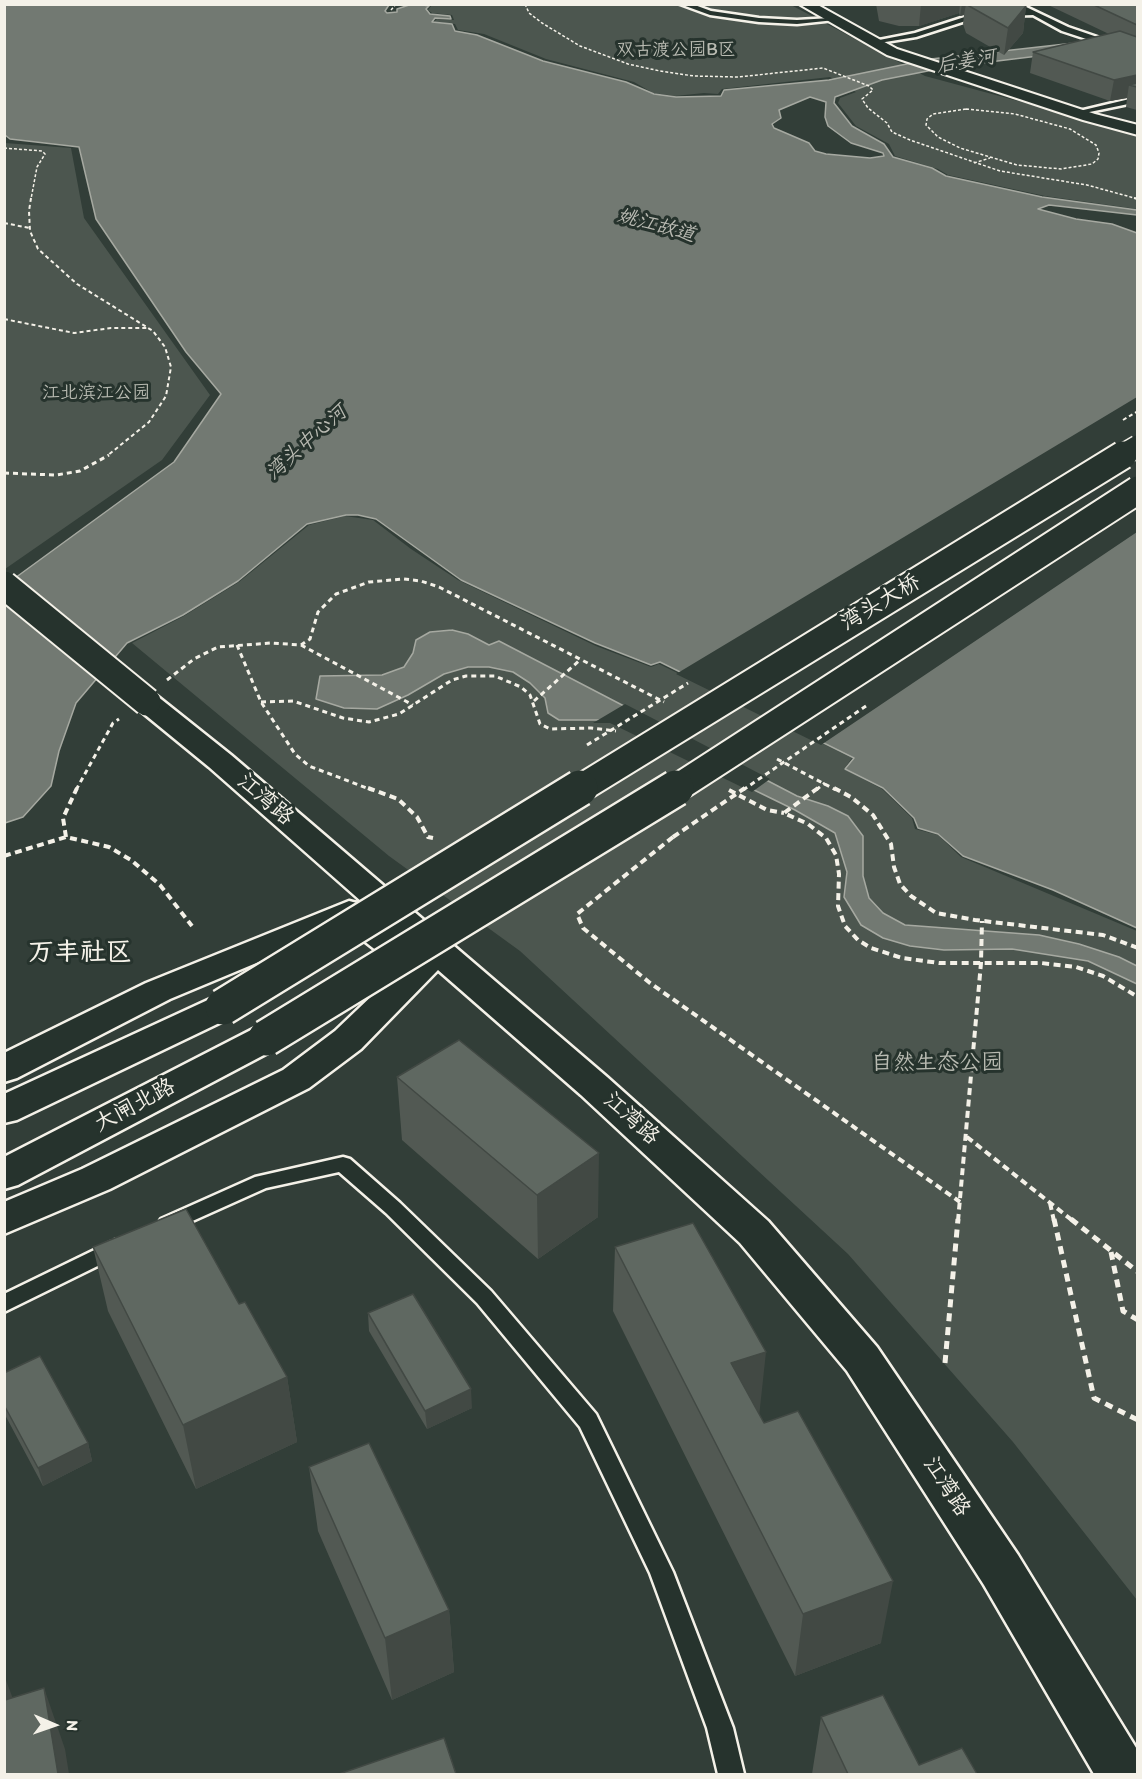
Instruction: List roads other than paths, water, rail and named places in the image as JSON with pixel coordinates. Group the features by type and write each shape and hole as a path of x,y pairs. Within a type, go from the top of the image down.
{"main road":[{"name":"湾头大桥","path":"4,1110 223,1007 621,746 1137,446"},
{"name":"湾头大桥","path":"266,1038 673,790 1137,490"},
{"name":"江湾路","path":"4,585 220,762 594,1086 754,1232 862,1359 1001,1570 1122,1774"},
{"path":"4,1069 158,991 350,912 422,968 348,1040 296,1080 96,1179 4,1220"},
{"name":"大闸北路","path":"4,1175 266,1038"}],"street":[{"path":"805,4 831,20 901,55 1076,113 1137,130"}],"lane":[{"path":"683,4 710,13 759,20 797,22 831,20"},
{"path":"1018,4 1065,29 1137,54"},
{"path":"873,42 916,35 977,15 1034,13"},
{"path":"1076,113 1137,99"},
{"path":"4,1304 140,1236 262,1182 343,1164 393,1208 484,1297 588,1421 661,1572 720,1728 731,1774"}],"water":[{"path":"5,5 389,5 385,11 387,13 397,12 397,9 409,5 423,5 429,6 426,9 430,14 450,16 451,19 435,18 432,22 452,24 455,31 477,35 543,61 626,82 654,94 676,97 721,96 724,90 829,80 931,59 1137,36 1137,44 948,67 882,80 835,97 834,103 852,126 884,144 893,157 932,168 946,176 1042,197 1137,210 1137,215 1049,205 1038,209 1076,219 1112,224 1137,233 1137,928 1053,890 963,856 938,834 918,828 914,818 883,788 845,769 854,758 660,662 651,665 595,643 461,580 376,519 358,515 346,515 307,524 238,581 183,615 127,643 76,703 59,751 51,786 23,817 5,823 4,586 174,462 221,394 186,352 96,219 79,147 10,139 5,135","holes":["810,97 826,102 825,117 828,126 851,143 883,153 884,156 870,158 815,151 809,143 774,128 772,124 781,118 779,110"]},
{"path":"452,630 468,634 489,645 499,641 797,796 828,806 848,816 863,836 863,876 869,898 883,913 905,925 1039,935 1079,944 1119,957 1137,966 1137,984 1088,961 1012,949 944,950 910,946 883,938 861,925 844,897 847,872 835,833 795,810 611,720 559,720 548,713 545,698 530,683 513,672 489,667 468,667 444,674 408,695 377,709 344,708 316,699 320,676 382,675 404,667 413,653 416,640 430,632"}],"district":[{"name":"万丰社区","path":"80,953"}],"park label":[{"name":"双古渡公园B区","path":"676,50"},
{"name":"江北滨江公园","path":"96,393"},
{"name":"自然生态公园","path":"937,1063"}],"water label":[{"name":"后姜河","path":"966,62"},
{"name":"姚江故道","path":"656,226"},
{"name":"湾头中心河","path":"307,443"}]}
